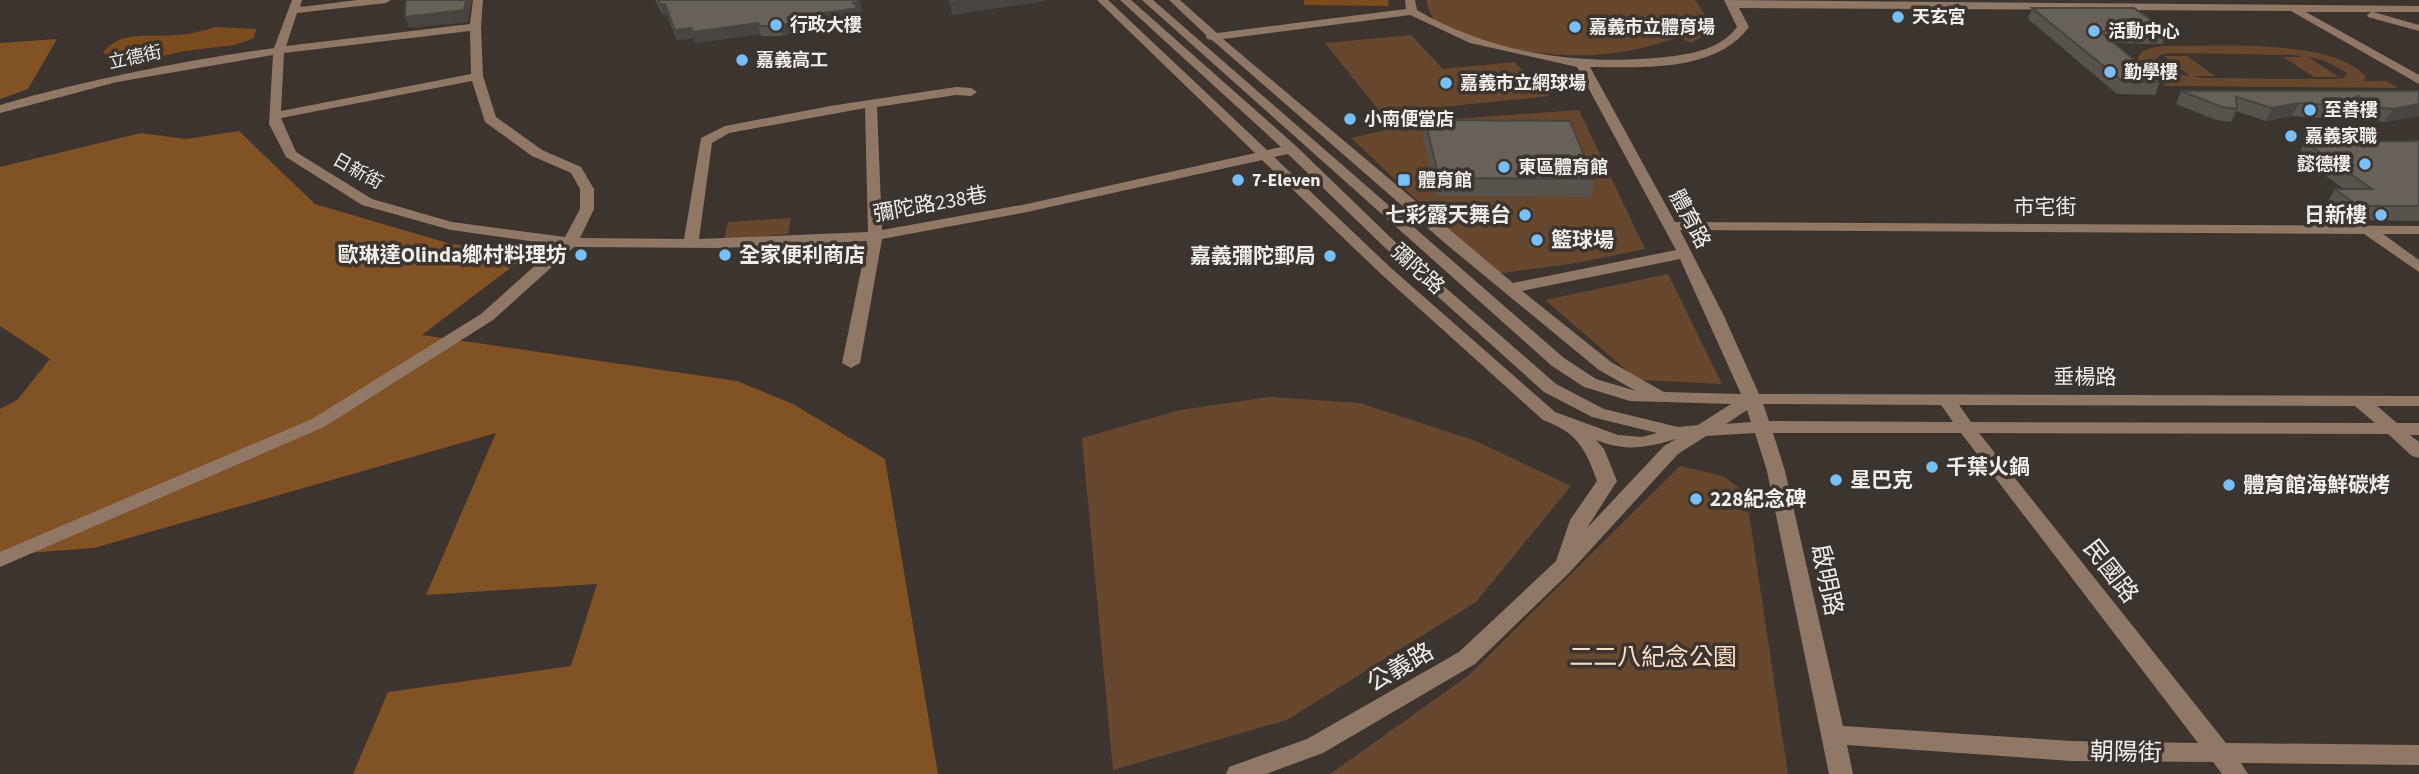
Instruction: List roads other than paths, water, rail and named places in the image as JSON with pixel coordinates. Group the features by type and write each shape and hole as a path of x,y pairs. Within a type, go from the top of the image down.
{"street":[{"path":"294,6 386,0"},
{"path":"0,560 318,423 487,317 570,242 587,209 587,189 576,170 537,153 490,119 477,76 475,27 478,0"},
{"path":"1117,3 1149,0"},
{"name":"彌陀路","path":"1149,0 1558,362 1590,383 1630,396 1752,399"},
{"name":"彌陀路","path":"1174,0 1223,36 1260,78 1451,241 1605,366 1658,396"},
{"path":"2315,0 2419,9"},
{"path":"1158,53 1195,41 1411,6 1443,31 1473,43 1582,64 1647,63 1719,50 1738,40 1743,27 1731,2 2292,8 2419,1"},
{"name":"彌陀路","path":"1117,3 1176,46 1292,149 1411,265 1550,388 1598,413 1678,432"},
{"name":"彌陀路","path":"1117,3 1158,53 1450,329 1549,416 1616,440 1643,443 1678,432 1762,426"},
{"path":"2339,4 2419,28"},
{"name":"日新街","path":"294,6 279,49 274,116 275,124 290,155 368,202 451,226 570,242"},
{"path":"2292,8 2419,80"},
{"name":"立德街","path":"0,109 41,96 186,64 279,49 475,27"},
{"name":"體育路","path":"1582,64 1685,253 1733,351 1752,399"},
{"path":"274,116 477,76"},
{"path":"691,243 706,141 725,130 830,110 957,91 971,92"},
{"path":"851,363 875,236 871,104"},
{"name":"彌陀路238巷","path":"570,242 723,244 875,236 1027,208 1292,149"},
{"name":"市宅街","path":"1671,226 2419,230"},
{"path":"2368,230 2419,267"},
{"path":"1512,288 1685,253"},
{"name":"公義路","path":"1238,774 1315,746 1467,658 1563,567 1671,450 1752,399"},
{"name":"垂楊路","path":"1752,399 2419,401"},
{"name":"啟明路","path":"1752,399 1776,471 1841,774"},
{"name":"民國路","path":"1946,400 2236,774"},
{"path":"2360,401 2419,452"},
{"name":"公義路","path":"1563,567 1580,520 1607,481 1595,449 1565,421"},
{"path":"1762,426 2419,429"},
{"name":"朝陽街","path":"1833,735 2072,751 2419,755"}],"place":[{"name":"天玄宮","path":"1898,17"},
{"name":"行政大樓","path":"776,25"},
{"name":"嘉義市立體育場","path":"1575,27"},
{"name":"活動中心","path":"2094,31"},
{"name":"嘉義高工","path":"742,60"},
{"name":"勤學樓","path":"2110,72"},
{"name":"嘉義市立網球場","path":"1446,83"},
{"name":"至善樓","path":"2310,110"},
{"name":"小南便當店","path":"1350,119"},
{"name":"嘉義家職","path":"2291,136"},
{"name":"懿德樓","path":"2365,164"},
{"name":"東區體育館","path":"1504,167"},
{"name":"7-Eleven","path":"1238,180"},
{"name":"體育館","path":"1404,180"},
{"name":"七彩露天舞台","path":"1525,215"},
{"name":"日新樓","path":"2381,215"},
{"name":"籃球場","path":"1537,240"},
{"name":"歐琳達Olinda鄉村料理坊","path":"581,255"},
{"name":"全家便利商店","path":"725,255"},
{"name":"嘉義彌陀郵局","path":"1330,256"},
{"name":"千葉火鍋","path":"1932,467"},
{"name":"星巴克","path":"1836,480"},
{"name":"體育館海鮮碳烤","path":"2229,485"},
{"name":"228紀念碑","path":"1696,499"}],"park label":[{"name":"二二八紀念公園","path":"1653,657"}]}
